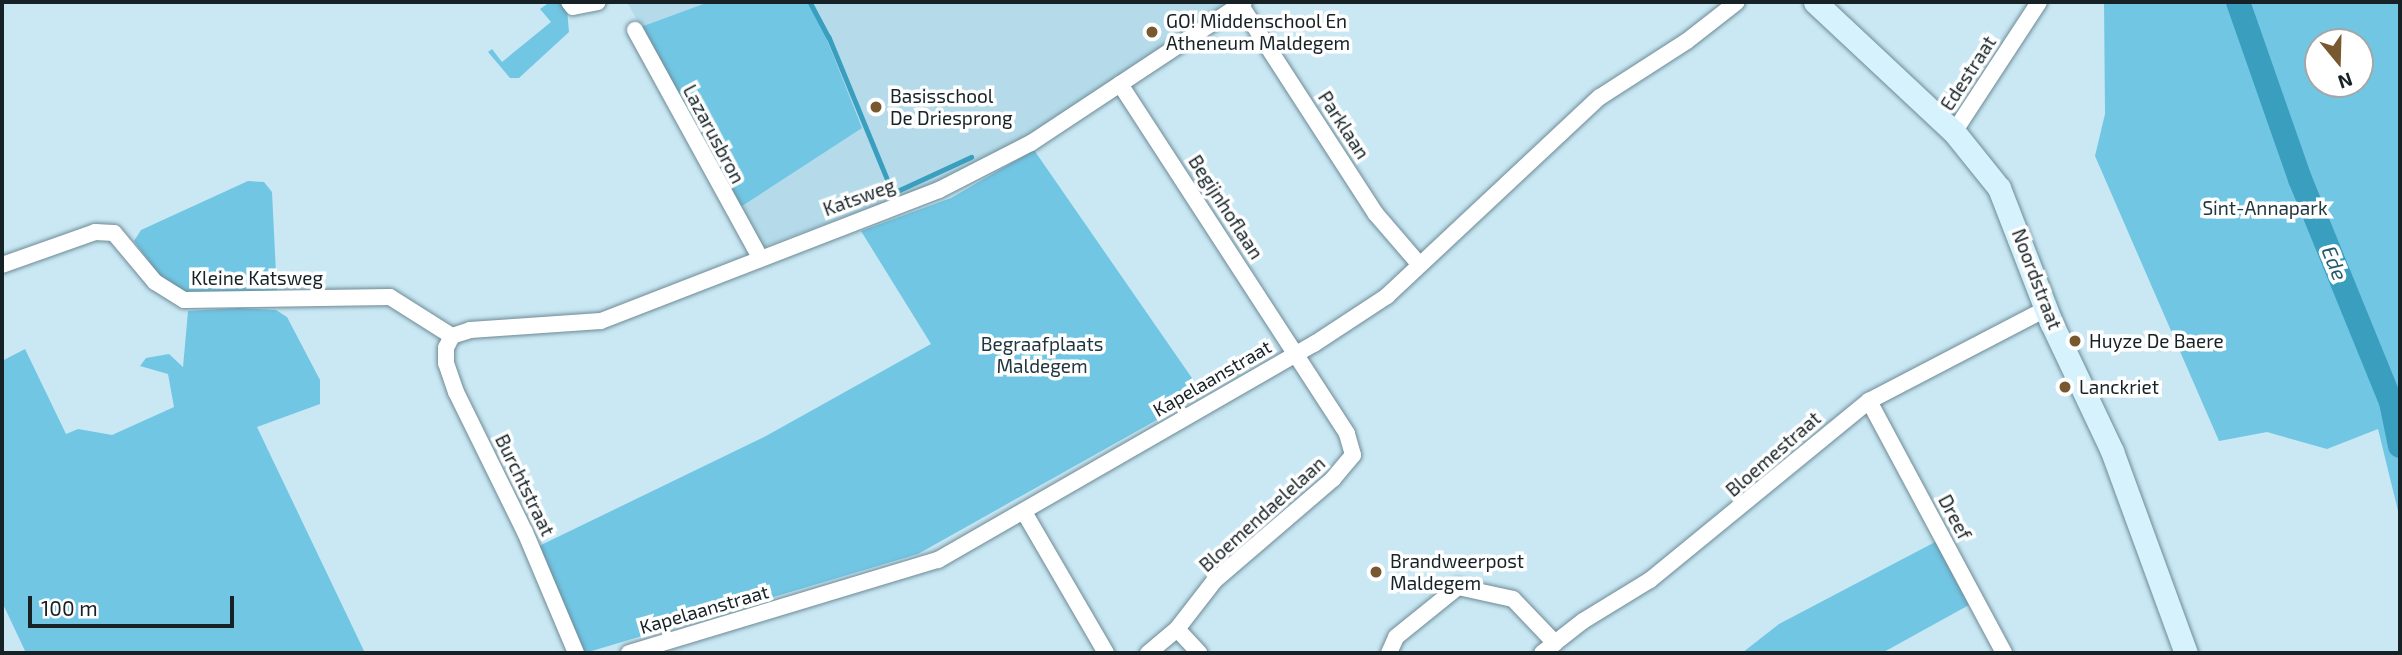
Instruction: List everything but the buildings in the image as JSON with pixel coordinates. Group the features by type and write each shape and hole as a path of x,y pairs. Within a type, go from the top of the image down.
{"street":[{"path":"569,2 573,7 598,2"},
{"name":"Kapelaanstraat","path":"629,653 902,574 939,560 1296,354 1387,296 1600,97 1687,41 1737,2"},
{"name":"Noordstraat","path":"1815,2 1954,132 2004,198 2046,309 2112,451 2186,653"},
{"name":"Edestraat","path":"1954,132 2039,2"},
{"name":"Parklaan","path":"1242,3 1376,214 1419,264"},
{"name":"Katsweg","path":"452,336 470,330 601,321 733,271 759,256 990,166 1242,3"},
{"name":"Lazarusbron","path":"635,30 759,256"},
{"name":"Begijnhoflaan","path":"1120,84 1296,354"},
{"name":"Kleine Katsweg","path":"2,265 95,232 114,233 155,282 184,300 390,297 452,336"},
{"name":"Bloemestraat","path":"1542,653 1661,572 1869,401 2046,309"},
{"name":"Burchtstraat","path":"452,336 446,348 446,363 456,392 525,532 576,653"},
{"name":"Bloemendaelelaan","path":"1148,653 1177,629 1215,580 1333,479 1353,455 1347,434 1296,354"},
{"name":"Dreef","path":"1869,401 2004,653"},
{"path":"1024,512 1106,653"},
{"path":"1389,653 1396,637 1458,587 1513,598 1555,643"},
{"path":"1177,629 1199,653"}],"shaded area":[{"name":"Basisschool De Driesprong","path":"627,2 1228,2 1027,137 938,182 760,248"}],"green space":[{"path":"550,2 562,2 567,9 569,32 519,78 510,78 488,52 492,49 502,62 551,22 540,9"},
{"path":"709,2 812,2 862,128 736,210 638,28"},
{"name":"Sint-Annapark","path":"2104,2 2400,2 2400,519 2378,429 2327,449 2267,432 2219,441 2095,156 2105,114"},
{"name":"Begraafplaats Maldegem","path":"1034,150 1203,394 918,554 585,653 537,547 766,436 931,344 861,231 951,198"},
{"path":"248,181 264,182 272,192 277,294 184,294 159,275 134,241 141,230"},
{"path":"239,308 276,310 287,317 320,380 320,404 257,427 365,653 26,653 2,602 2,361 25,349 66,434 78,429 112,435 174,407 168,374 140,366 146,358 169,354 183,367 188,311"},
{"path":"1937,541 1969,605 1882,653 1742,653 1779,624"}],"waterway":[{"path":"810,2 829,37 893,193 971,157"},
{"name":"Ede","path":"2238,2 2300,179 2391,402 2400,446"}],"place":[{"name":"GO! Middenschool En Atheneum Maldegem","path":"1152,32"},
{"name":"Basisschool De Driesprong","path":"876,107"},
{"name":"Huyze De Baere","path":"2075,341"},
{"name":"Lanckriet","path":"2065,387"},
{"name":"Brandweerpost Maldegem","path":"1376,572"}]}
